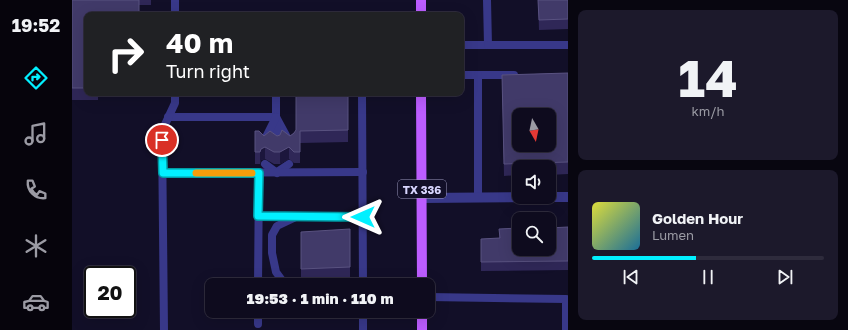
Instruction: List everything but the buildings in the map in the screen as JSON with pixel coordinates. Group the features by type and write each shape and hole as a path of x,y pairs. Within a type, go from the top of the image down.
{"main road":[{"path":"421,0 421,12"},
{"name":"TX 336","path":"421,96 422,278"},
{"path":"422,318 422,330"}],"street":[{"path":"422,198 512,197"},
{"path":"556,197 568,197"}],"lane":[{"path":"175,0 175,12"},
{"path":"487,0 488,45"},
{"path":"464,45 568,46"},
{"path":"464,75 524,75"},
{"path":"478,75 478,198"},
{"path":"164,330 162,131 175,103 175,96"},
{"path":"276,96 277,142"},
{"path":"362,96 363,278"},
{"path":"168,117 276,116"},
{"path":"276,116 290,142"},
{"path":"264,142 276,116"},
{"path":"264,164 277,173"},
{"path":"276,164 277,173"},
{"path":"277,173 289,164"},
{"path":"163,173 363,172"},
{"path":"258,278 259,173"},
{"path":"258,216 363,217"},
{"path":"280,278 276,272 272,253 272,235 277,226 296,216"},
{"path":"435,297 567,298 566,330"},
{"path":"258,318 258,324"},
{"path":"363,318 364,330"}],"slow traffic":[{"path":"196,173 252,173"}],"route":[{"path":"162,140 163,173 259,173 258,216 363,217"}]}
